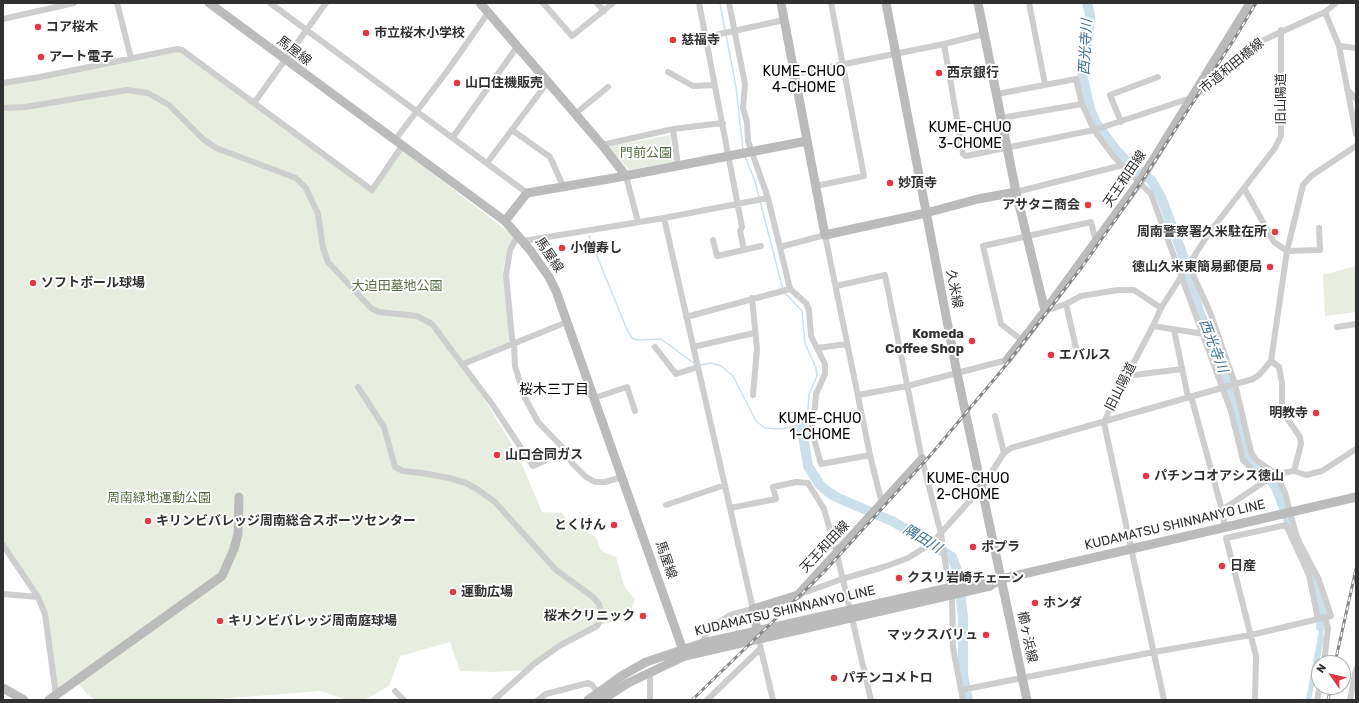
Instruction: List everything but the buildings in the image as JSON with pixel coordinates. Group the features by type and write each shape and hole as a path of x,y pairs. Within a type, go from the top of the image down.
{"street":[{"path":"3,19 74,3"},
{"path":"117,3 131,58"},
{"name":"馬屋線","path":"210,3 285,60 505,221 521,238 549,277 594,398 684,652"},
{"path":"270,3 527,193"},
{"path":"480,3 547,83 602,145 626,176 638,222"},
{"path":"543,3 572,36 613,3"},
{"path":"597,3 604,11"},
{"path":"699,3 742,227 740,231 744,250"},
{"path":"729,3 745,84 743,108 750,151 768,198 790,288 806,303 811,336 825,364 825,374 816,394 816,407 811,428 821,464 870,455"},
{"path":"781,3 824,235 836,286 870,455 883,504"},
{"path":"816,186 864,176 844,64 831,3"},
{"name":"久米線","path":"886,3 957,373 1001,579"},
{"path":"978,3 1016,192 1045,312 1066,304 1081,296 1118,290 1134,290 1161,308"},
{"path":"1029,3 1045,84"},
{"name":"天王和田線","path":"1007,360 1045,312 1140,181 1194,97 1250,3"},
{"name":"市道和田橋線","path":"1194,97 1228,66 1257,43 1281,30 1325,12 1336,3"},
{"path":"254,103 306,30 322,4"},
{"path":"1325,12 1339,46 1356,134"},
{"path":"3,82 177,49 182,50 372,190 417,111 488,13"},
{"path":"706,37 784,20"},
{"name":"旧山陽道","path":"1004,453 1023,444 1104,423 1161,308 1209,233 1275,148 1281,136 1281,30"},
{"path":"795,74 944,44 984,34"},
{"path":"944,44 964,154 966,156 1007,146 1094,130 1194,97"},
{"path":"1339,46 1356,48"},
{"path":"453,137 518,47"},
{"path":"668,72 693,86 714,85"},
{"path":"1121,122 1110,95 1158,77"},
{"path":"997,94 1045,84 1076,80 1082,104 1094,130 1114,157 1152,194 1204,334 1222,388 1232,411 1243,460 1264,482"},
{"path":"487,163 547,83"},
{"path":"575,114 608,87"},
{"path":"1347,89 1356,99"},
{"path":"3,108 26,107 127,90 148,93 169,105 203,139 216,148 290,175 302,183 309,193 318,214 324,252 331,267 374,311 386,314 412,315 428,321 440,332 533,466 564,449"},
{"path":"1001,118 1082,104"},
{"path":"602,145 673,129 723,123"},
{"path":"673,129 678,165"},
{"path":"512,130 550,157 564,188"},
{"path":"505,221 527,193 564,188 807,141"},
{"path":"1164,700 1104,423 1252,379 1271,361 1287,251 1303,185 1311,176 1356,146"},
{"path":"780,247 824,235 926,213 978,198 1016,192 1122,164"},
{"path":"1244,188 1274,242 1287,251 1320,250 1319,228"},
{"path":"622,477 606,482 595,482 586,478 572,463 564,449 538,422 531,410 519,382 515,366 506,267 510,250 521,238 664,218 768,198"},
{"path":"664,218 772,700"},
{"path":"1023,341 1001,324 983,246 1091,222 1096,242"},
{"path":"713,240 717,256 761,246"},
{"path":"961,690 1154,652 1251,635 1331,616 1319,580 1297,538 1285,493 1276,474 1256,460 1252,452 1235,384 1210,312 1194,277 1190,262"},
{"path":"836,286 885,276 922,459 941,534 952,591 952,648 963,700"},
{"path":"686,317 790,288"},
{"path":"752,298 754,333 757,349 753,395"},
{"path":"1066,304 1076,348"},
{"path":"463,364 566,322"},
{"path":"1337,328 1356,324"},
{"path":"1153,326 1204,334"},
{"path":"1174,330 1189,397 1222,510 1225,528"},
{"path":"693,347 754,333"},
{"path":"817,348 847,344"},
{"path":"655,347 676,374 698,367"},
{"path":"858,395 907,386 1007,360"},
{"path":"1271,361 1279,367 1282,383 1282,411 1300,437 1301,444 1294,471"},
{"path":"1126,376 1182,369"},
{"path":"358,387 384,427 395,467 403,471 422,473 466,483 489,497 556,570 593,597 599,604 602,617 597,626 559,646 534,664 494,700"},
{"path":"594,398 628,387 635,411"},
{"path":"798,595 908,558 932,543 982,487 1004,453 996,416"},
{"path":"1222,510 1276,474 1294,471 1306,475 1322,471 1356,449"},
{"name":"天王和田線","path":"752,609 798,595 883,504 922,459"},
{"path":"730,508 776,499 773,487 796,482 808,483 824,510 837,554 871,700"},
{"path":"666,505 724,485"},
{"path":"52,698 222,576 234,549 238,534 239,497"},
{"name":"KUDAMATSU SHINNANYO LINE","path":"601,697 646,662 758,634 952,591 988,579 1001,579 1356,497"},
{"path":"1256,700 1256,656 1226,538 1286,525 1309,575 1318,619"},
{"path":"3,545 38,597 45,614 52,698"},
{"name":"櫛ヶ浜線","path":"1001,579 1027,700"},
{"path":"3,594 38,597"},
{"path":"703,643 706,634 718,622 730,615 752,609"},
{"path":"1325,618 1328,628 1325,655"},
{"name":"KUDAMATSU SHINNANYO LINE","path":"588,700 601,697 703,643 758,634"},
{"path":"707,700 760,649"},
{"path":"1350,700 1356,669"},
{"path":"650,671 650,700"},
{"path":"538,700 546,694 588,683 592,685 601,697"},
{"path":"3,688 24,700"},
{"path":"395,691 404,700"}],"green space":[{"name":"周南緑地運動公園","path":"182,48 371,190 401,149 515,237 507,250 503,271 513,343 462,362 518,455 542,512 562,513 569,523 596,537 601,551 616,557 624,586 635,599 629,616 622,620 599,625 576,637 526,670 493,672 460,671 450,642 400,656 389,686 364,700 344,699 321,691 206,700 95,700 86,693 76,680 56,695 40,600 3,545 3,83"},
{"name":"門前公園","path":"670,135 674,162 629,170 607,147"},
{"path":"1356,266 1356,312 1325,316 1323,275"}],"water":[{"path":"1322,615 1324,639 1321,655 1314,655"},
{"path":"1311,673 1312,695 1311,700 1306,700"}],"waterway":[{"path":"720,3 725,31"},
{"name":"西光寺川","path":"1087,3 1090,14 1089,31 1082,73 1090,109 1096,123 1115,149 1126,161 1151,180 1161,197 1181,250 1198,308 1236,406 1246,454 1275,485 1297,542"},
{"path":"726,35 736,87 743,150"},
{"path":"745,157 755,181 759,197"},
{"path":"760,201 783,290"},
{"path":"589,236 627,330 632,338 637,340 661,339 695,364"},
{"name":"隅田川","path":"699,365 711,363 721,366 733,376 756,421 765,428 781,429 801,424 808,410 809,394 817,376 816,368 805,343 802,311 785,293"},
{"name":"隅田川","path":"801,424 808,466 820,485 836,497 894,522 952,557 958,573 963,617 963,675 968,700"},
{"name":"西光寺川","path":"1304,556 1318,591 1322,615 1321,627"}],"railway":[{"path":"692,700 824,572 928,458 1002,370 1082,267 1132,196 1235,38 1256,3"},
{"path":"1337,655 1356,569"},
{"path":"1328,700 1329,695"}],"place":[{"name":"コア桜木","path":"38,27"},
{"name":"市立桜木小学校","path":"366,33"},
{"name":"慈福寺","path":"673,40"},
{"name":"アート電子","path":"41,57"},
{"name":"西京銀行","path":"939,73"},
{"name":"山口住機販売","path":"457,83"},
{"name":"妙頂寺","path":"890,183"},
{"name":"アサタニ商会","path":"1088,205"},
{"name":"周南警察署久米駐在所","path":"1275,232"},
{"name":"小僧寿し","path":"562,248"},
{"name":"徳山久米東簡易郵便局","path":"1270,267"},
{"name":"ソフトボール球場","path":"33,283"},
{"name":"Komeda Coffee Shop","path":"972,341"},
{"name":"エバルス","path":"1051,355"},
{"name":"明教寺","path":"1316,413"},
{"name":"山口合同ガス","path":"497,455"},
{"name":"パチンコオアシス徳山","path":"1146,476"},
{"name":"キリンビバレッジ周南総合スポーツセンター","path":"148,521"},
{"name":"とくけん","path":"614,525"},
{"name":"ポプラ","path":"973,547"},
{"name":"日産","path":"1222,566"},
{"name":"クスリ岩崎チェーン","path":"899,578"},
{"name":"運動広場","path":"453,592"},
{"name":"ホンダ","path":"1035,603"},
{"name":"桜木クリニック","path":"643,616"},
{"name":"キリンビバレッジ周南庭球場","path":"220,621"},
{"name":"マックスバリュ","path":"986,635"},
{"name":"パチンコメトロ","path":"834,678"}],"district":[{"name":"KUME-CHUO 4-CHOME","path":"804,80"},
{"name":"KUME-CHUO 3-CHOME","path":"970,136"},
{"name":"桜木三丁目","path":"554,390"},
{"name":"KUME-CHUO 1-CHOME","path":"820,428"},
{"name":"KUME-CHUO 2-CHOME","path":"968,488"}],"park label":[{"name":"大迫田墓地公園","path":"397,286"}]}
